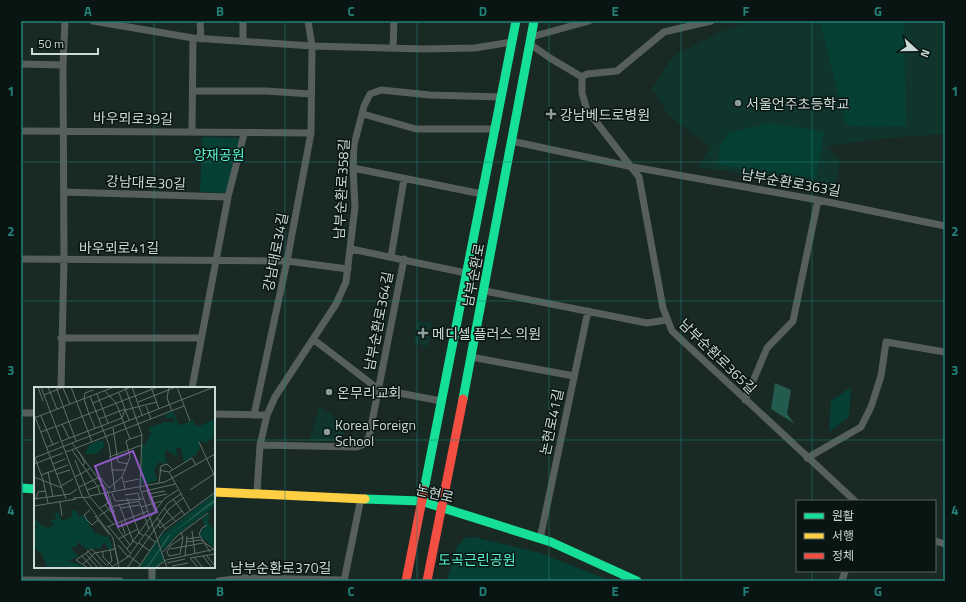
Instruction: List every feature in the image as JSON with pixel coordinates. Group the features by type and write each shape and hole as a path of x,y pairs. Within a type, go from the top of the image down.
{"main road":[{"name":"남부순환로","path":"406,581 516,21"},
{"name":"남부순환로","path":"427,581 443,508 471,357 485,291 511,141 534,21"},
{"path":"21,488 34,489"},
{"name":"논현로","path":"215,492 421,501 540,539 636,581"}],"street":[{"path":"61,387 64,260 63,65 65,21"},
{"path":"93,21 201,39 312,46 475,48 512,42"},
{"path":"200,21 201,39"},
{"path":"243,21 243,41"},
{"name":"강남대로34길","path":"254,415 287,261 311,133 312,46 308,21"},
{"path":"393,48 394,21"},
{"path":"530,40 589,21"},
{"path":"582,77 587,74 617,71 664,32 711,21"},
{"path":"192,132 193,38"},
{"path":"530,40 550,58 582,77"},
{"path":"21,64 63,65"},
{"path":"582,77 582,93 587,110 633,167 639,177 666,320"},
{"name":"남부순환로358길","path":"257,493 260,445 267,415 275,397 336,304 346,282 355,207 353,168 354,145 364,106 370,94 381,90 430,95 501,97"},
{"path":"193,91 266,91 311,94"},
{"path":"363,114 416,129 496,129"},
{"name":"바우뫼로39길","path":"21,131 63,130 244,134 311,133"},
{"path":"192,387 228,197 244,134"},
{"name":"남부순환로363길","path":"511,141 633,167 818,200 945,226"},
{"path":"353,168 482,194"},
{"path":"391,257 404,179"},
{"name":"강남대로30길","path":"64,192 228,197"},
{"path":"745,400 767,348 793,321 818,200"},
{"name":"남부순환로","path":"351,249 466,273"},
{"name":"바우뫼로41길","path":"21,259 287,261 348,269"},
{"name":"남부순환로364길","path":"260,445 357,446 364,444 369,437 404,259"},
{"name":"남부순환로365길","path":"485,291 647,322 666,320 672,331 853,500"},
{"name":"논현로41길","path":"540,539 588,310"},
{"path":"62,338 201,338"},
{"name":"남부순환로364길","path":"313,339 378,389 441,401"},
{"path":"807,458 861,427 871,407 881,376 886,342 945,352"},
{"path":"471,357 574,376"},
{"path":"21,413 34,413"},
{"path":"215,414 267,415"},
{"path":"344,581 361,498"},
{"path":"152,568 152,581"},
{"path":"23,579 120,581"},
{"name":"남부순환로370길","path":"219,581 240,579 344,581"}],"shaded area":[{"path":"751,21 945,21 945,134 888,138 827,146 840,161 834,192 726,171 698,168 710,146 669,116 652,89 673,56 723,31"},
{"name":"메디셀 플러스 의원","path":"417,321 432,323 428,347 413,343"},
{"path":"775,383 791,390 787,414 795,424 771,409"},
{"path":"319,407 347,423 341,441 309,441"}],"green space":[{"path":"820,21 904,21 906,126 874,127 846,125"},
{"path":"770,123 824,132 816,178 718,165 720,145 729,133"},
{"name":"양재공원","path":"202,137 240,138 226,193 200,192"},
{"path":"851,387 849,417 829,432 831,401"},
{"name":"도곡근린공원","path":"474,537 540,553 611,581 447,581 456,548 465,538"}],"traffic: fast":[{"path":"424,490 516,21"},
{"path":"463,399 534,21"},
{"path":"21,488 34,489"},
{"path":"365,499 421,501 551,542 637,581"}],"traffic: slow":[{"path":"215,492 365,499"}],"traffic: jam":[{"path":"427,581 463,399"},
{"path":"406,581 424,490"}],"place":[{"name":"서울언주초등학교","path":"738,103"},
{"name":"강남베드로병원","path":"551,114"},
{"name":"메디셀 플러스 의원","path":"423,333"},
{"name":"온무리교회","path":"329,392"},
{"name":"Korea Foreign School","path":"327,432"}]}
